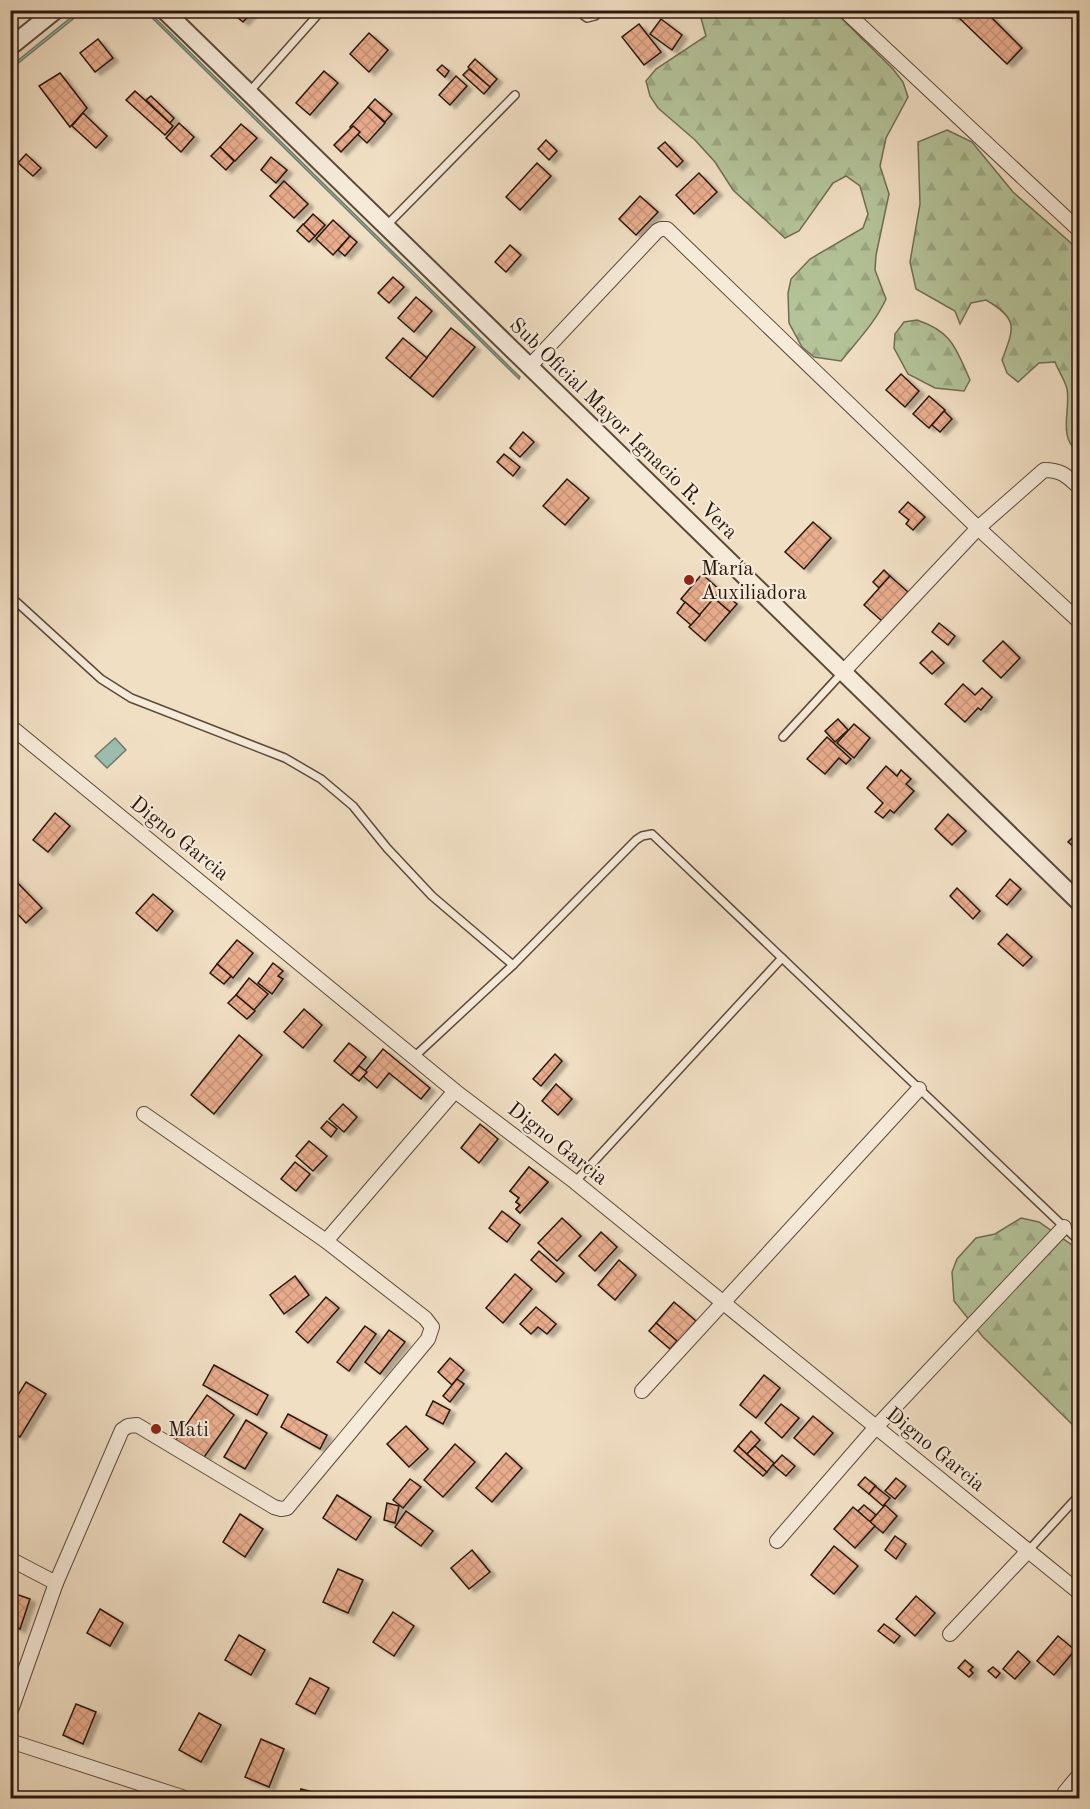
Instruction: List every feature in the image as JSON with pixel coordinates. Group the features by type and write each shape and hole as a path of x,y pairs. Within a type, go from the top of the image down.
{"street":[{"path":"10,47 56,10"},
{"name":"Sub Oficial Mayor Ignacio R. Vera","path":"164,10 1080,903"},
{"path":"844,10 1080,231"},
{"path":"529,367 657,231 667,229 978,528 1080,622"},
{"path":"843,672 978,528 1044,470 1056,470 1080,488"},
{"name":"Digno Garcia","path":"10,726 455,1091 575,1182 1080,1593"},
{"path":"642,1391 919,1089"},
{"path":"326,1241 455,1091"},
{"path":"10,1713 56,1583 122,1430 128,1426 137,1425 274,1507 287,1508 428,1339 432,1327 425,1318 326,1241 144,1114"},
{"path":"777,1541 876,1427 1064,1227"},
{"path":"950,1634 1028,1551"},
{"path":"10,1559 56,1583"},
{"path":"10,1742 185,1798"},
{"path":"1063,1798 1065,1792 1080,1774"}],"lane":[{"path":"248,93 322,10"},
{"path":"576,10 587,18 603,10"},
{"path":"386,227 515,95"},
{"path":"10,596 102,679 131,698 285,758 321,779 352,806 432,896 513,965"},
{"path":"783,737 843,672"},
{"path":"414,1057 513,965 636,840 651,834 1080,1242"},
{"path":"575,1182 782,958"},
{"path":"1028,1551 1080,1494"}],"green space":[{"path":"699,11 834,11 893,69 903,82 908,97 886,138 880,166 889,194 875,270 886,299 871,324 841,361 814,357 802,347 789,323 788,293 791,279 810,259 863,228 868,214 860,186 846,176 833,183 799,231 785,238 733,190 715,162 695,140 658,108 650,96 646,81 656,69 706,36"},
{"path":"947,130 972,142 1013,192 1079,250 1079,452 1068,439 1067,389 1055,362 1039,363 1018,382 1007,373 1002,360 1011,332 1009,319 1004,313 986,300 971,303 960,324 955,311 916,289 910,262 920,204 918,142"},
{"path":"917,320 938,330 952,343 970,380 964,391 935,388 908,374 894,348 895,334 904,322"},
{"path":"1021,1218 1039,1222 1079,1250 1079,1431 983,1337 954,1301 952,1272 957,1259 976,1238 995,1234"}],"shaded area":[{"path":"79,11 83,11 11,69 11,66"},
{"path":"145,11 148,11 520,377 519,379"},
{"path":"115,738 126,750 107,768 95,756"}],"building":[{"path":"229,10 254,10 243,22"},
{"path":"946,10 960,10 953,18"},
{"path":"960,10 984,10 1022,48 1007,64 956,15"},
{"path":"661,19 682,35 672,50 650,34"},
{"path":"639,24 661,52 644,65 622,37"},
{"path":"369,33 388,50 369,72 350,54"},
{"path":"98,39 113,58 95,72 80,53"},
{"path":"475,59 497,79 490,87 468,67"},
{"path":"442,65 449,71 445,77 437,70"},
{"path":"469,69 490,87 484,94 463,75"},
{"path":"324,71 338,83 310,115 296,103"},
{"path":"60,73 87,108 70,127 39,86"},
{"path":"456,76 467,86 450,105 439,95"},
{"path":"135,91 173,126 165,135 126,100"},
{"path":"151,96 174,118 170,123 146,100"},
{"path":"375,99 392,114 385,122 368,107"},
{"path":"368,107 385,123 367,143 350,127"},
{"path":"83,113 107,136 96,148 72,126"},
{"path":"179,123 194,137 181,152 166,138"},
{"path":"241,124 257,138 235,161 220,147"},
{"path":"353,126 360,132 341,152 334,145"},
{"path":"546,140 557,151 549,160 538,149"},
{"path":"665,142 683,161 677,167 658,148"},
{"path":"220,147 234,161 226,170 211,156"},
{"path":"26,154 41,168 33,176 18,163"},
{"path":"271,157 287,170 276,183 261,170"},
{"path":"537,163 551,176 520,210 506,197"},
{"path":"699,173 717,192 694,214 676,195"},
{"path":"284,181 308,204 294,218 270,196"},
{"path":"640,196 658,212 636,235 619,219"},
{"path":"313,214 325,225 315,236 303,225"},
{"path":"333,220 350,236 333,255 316,239"},
{"path":"303,224 315,236 309,242 297,231"},
{"path":"350,236 357,242 345,256 338,250"},
{"path":"510,245 521,255 506,272 495,262"},
{"path":"393,277 404,287 389,303 378,293"},
{"path":"416,297 432,311 414,332 398,318"},
{"path":"451,328 475,347 433,397 410,378"},
{"path":"403,338 427,358 410,378 386,358"},
{"path":"901,374 919,391 905,407 886,390"},
{"path":"929,396 945,410 929,428 913,414"},
{"path":"944,411 952,419 940,432 932,425"},
{"path":"523,432 534,442 520,457 510,448"},
{"path":"504,454 520,467 513,476 497,462"},
{"path":"567,479 589,498 565,525 543,506"},
{"path":"908,502 925,517 913,530 906,524 909,520 899,512"},
{"path":"813,522 831,538 804,569 785,552"},
{"path":"884,570 890,576 879,588 873,582"},
{"path":"702,574 721,591 700,615 681,599"},
{"path":"890,576 908,592 882,621 864,605"},
{"path":"721,591 737,604 730,612 714,598"},
{"path":"714,598 730,612 705,641 689,627"},
{"path":"685,602 700,615 691,625 677,613"},
{"path":"939,623 955,636 948,645 932,632"},
{"path":"1003,641 1020,658 1001,678 983,661"},
{"path":"932,651 944,663 932,674 920,663"},
{"path":"963,684 975,695 982,688 992,697 981,710 978,708 965,722 945,704"},
{"path":"838,719 848,730 835,742 825,731"},
{"path":"854,724 870,738 854,758 837,743"},
{"path":"827,737 851,759 846,764 839,758 825,774 807,759"},
{"path":"886,766 897,776 901,770 911,779 906,784 914,791 894,813 890,810 883,818 875,812 883,803 867,788"},
{"path":"55,813 70,826 48,852 33,840"},
{"path":"948,814 966,831 952,845 935,829"},
{"path":"1080,830 1080,852 1068,842"},
{"path":"12,877 42,908 26,923 10,906 10,878"},
{"path":"1010,879 1021,889 1007,905 996,896"},
{"path":"957,888 980,911 973,919 950,896"},
{"path":"153,894 173,911 157,931 136,913"},
{"path":"1007,934 1032,957 1023,966 998,944"},
{"path":"237,940 253,953 233,978 217,964"},
{"path":"273,963 283,971 278,976 283,979 272,994 258,983"},
{"path":"217,964 231,976 224,984 210,973"},
{"path":"249,978 268,994 254,1010 236,995"},
{"path":"236,995 255,1011 247,1019 228,1003"},
{"path":"304,1009 322,1025 303,1048 284,1032"},
{"path":"239,1035 262,1055 214,1114 191,1095"},
{"path":"349,1043 366,1057 351,1075 334,1061"},
{"path":"383,1049 430,1088 421,1099 389,1073 377,1088 362,1075"},
{"path":"555,1054 562,1061 541,1086 533,1079"},
{"path":"359,1066 367,1072 359,1081 351,1075"},
{"path":"556,1084 572,1099 558,1115 542,1101"},
{"path":"343,1104 357,1117 344,1132 329,1119"},
{"path":"327,1121 337,1129 331,1137 321,1128"},
{"path":"480,1124 498,1139 479,1163 461,1148"},
{"path":"309,1141 327,1156 313,1171 296,1156"},
{"path":"295,1162 310,1174 296,1191 281,1179"},
{"path":"529,1167 548,1182 520,1213 516,1209 520,1205 516,1202 519,1198 510,1191"},
{"path":"529,1167 548,1182 520,1213 516,1209 520,1205 516,1202 519,1198 510,1191"},
{"path":"502,1211 520,1225 507,1242 489,1228"},
{"path":"562,1218 581,1236 557,1261 538,1243"},
{"path":"601,1232 617,1247 595,1271 579,1256"},
{"path":"539,1251 564,1273 556,1282 531,1260"},
{"path":"619,1260 636,1275 615,1300 598,1285"},
{"path":"515,1274 532,1289 503,1323 486,1308"},
{"path":"295,1276 309,1295 284,1314 270,1295"},
{"path":"326,1297 339,1308 308,1343 296,1332"},
{"path":"674,1302 696,1321 678,1342 656,1323"},
{"path":"536,1307 556,1324 547,1334 538,1327 531,1334 520,1324"},
{"path":"656,1323 677,1341 670,1349 649,1331"},
{"path":"365,1326 376,1334 349,1371 337,1362"},
{"path":"389,1330 405,1342 380,1374 365,1362"},
{"path":"450,1358 464,1370 452,1385 438,1372"},
{"path":"214,1365 268,1395 257,1415 203,1385"},
{"path":"764,1375 780,1388 756,1418 740,1405"},
{"path":"457,1379 464,1384 450,1402 443,1396"},
{"path":"26,1382 46,1394 20,1437 10,1431 10,1408"},
{"path":"207,1395 234,1415 202,1460 175,1441"},
{"path":"433,1401 450,1410 443,1424 426,1415"},
{"path":"781,1404 799,1418 782,1438 765,1423"},
{"path":"288,1414 327,1435 320,1449 281,1427"},
{"path":"813,1416 833,1433 814,1455 794,1438"},
{"path":"246,1420 267,1433 245,1469 224,1457"},
{"path":"406,1426 428,1449 409,1467 387,1444"},
{"path":"751,1431 760,1440 747,1454 738,1446"},
{"path":"455,1444 475,1462 443,1497 424,1480"},
{"path":"738,1446 767,1472 763,1476 734,1451"},
{"path":"755,1446 774,1463 767,1472 747,1454"},
{"path":"506,1453 522,1468 492,1502 476,1488"},
{"path":"782,1455 795,1466 786,1476 773,1465"},
{"path":"865,1477 876,1486 869,1494 858,1485"},
{"path":"896,1478 906,1486 895,1499 885,1491"},
{"path":"410,1479 421,1487 403,1508 393,1500"},
{"path":"875,1486 890,1498 883,1506 869,1494"},
{"path":"337,1495 371,1517 356,1540 323,1518"},
{"path":"387,1503 399,1506 395,1523 384,1520"},
{"path":"864,1505 876,1515 870,1522 858,1511"},
{"path":"885,1505 897,1516 883,1533 870,1522"},
{"path":"853,1507 875,1526 855,1548 834,1529"},
{"path":"406,1511 433,1531 421,1546 395,1527"},
{"path":"240,1514 263,1529 245,1557 223,1542"},
{"path":"895,1536 906,1544 896,1559 885,1550"},
{"path":"834,1546 858,1566 834,1594 811,1575"},
{"path":"472,1550 490,1572 469,1589 451,1568"},
{"path":"338,1569 363,1580 348,1613 323,1602"},
{"path":"10,1592 30,1599 20,1629 10,1625"},
{"path":"916,1596 935,1613 915,1636 896,1619"},
{"path":"100,1609 123,1623 110,1646 87,1633"},
{"path":"393,1612 414,1626 394,1656 373,1642"},
{"path":"884,1624 900,1636 894,1643 878,1631"},
{"path":"239,1635 265,1650 251,1675 225,1660"},
{"path":"1058,1636 1075,1650 1054,1675 1037,1661"},
{"path":"1018,1651 1030,1662 1015,1679 1003,1669"},
{"path":"965,1660 973,1667 970,1670 973,1673 969,1677 958,1668"},
{"path":"993,1667 1000,1673 996,1678 988,1671"},
{"path":"310,1678 329,1688 315,1714 296,1704"},
{"path":"76,1704 96,1712 83,1744 63,1735"},
{"path":"199,1713 221,1725 201,1762 179,1750"},
{"path":"261,1739 284,1749 269,1787 245,1777"},
{"path":"301,1789 317,1793 315,1798 298,1798"}],"place":[{"name":"María Auxiliadora","path":"689,580"},
{"name":"Mati","path":"156,1429"}]}
